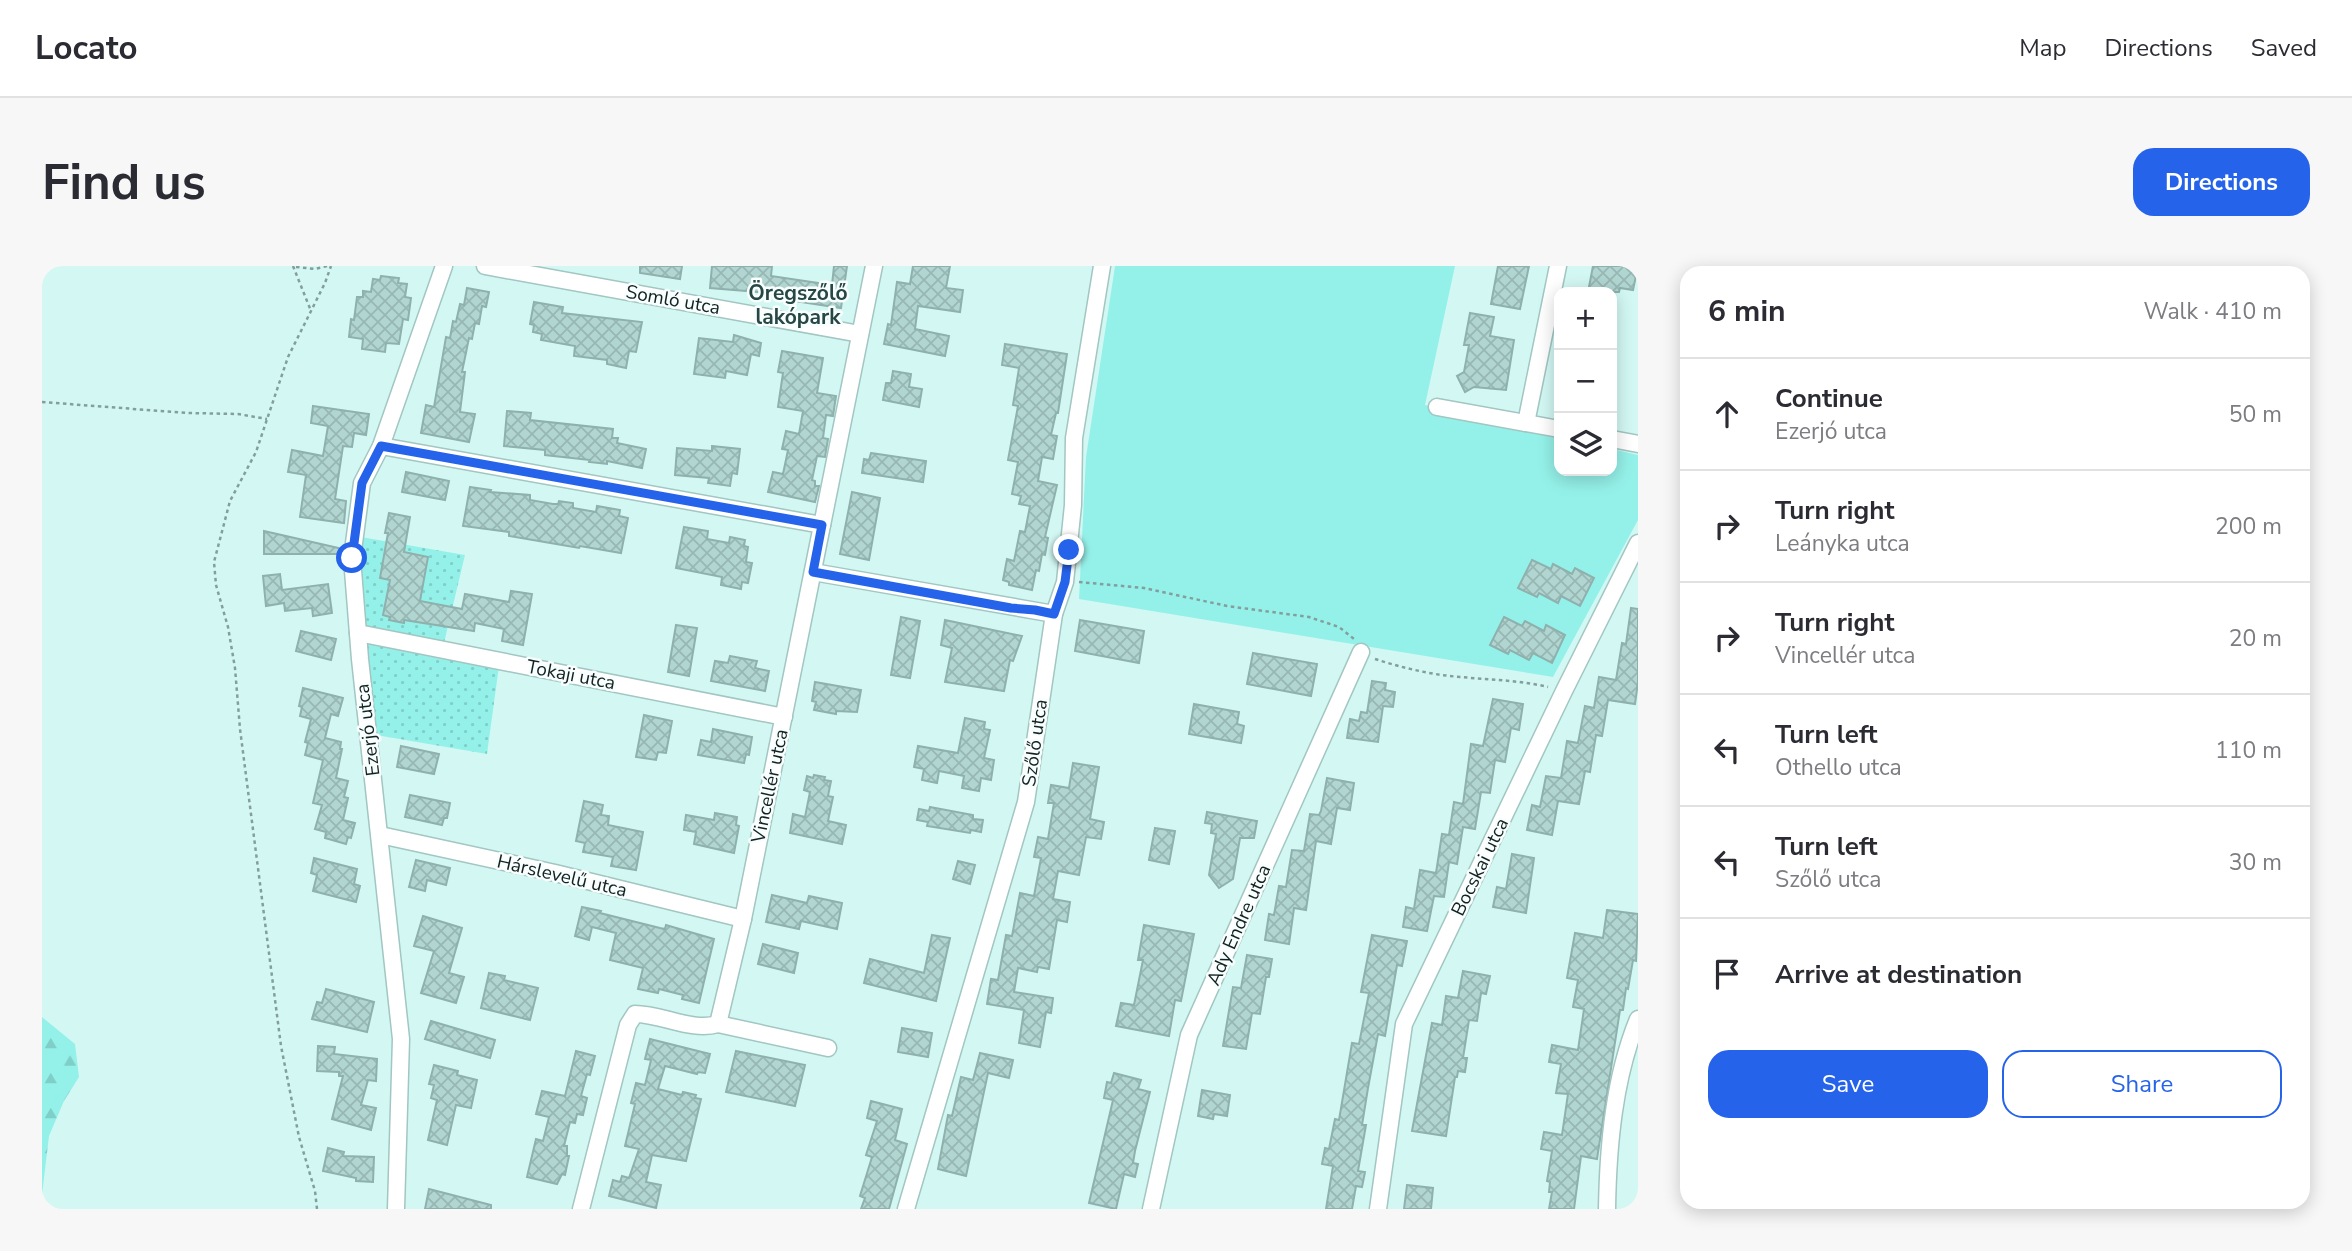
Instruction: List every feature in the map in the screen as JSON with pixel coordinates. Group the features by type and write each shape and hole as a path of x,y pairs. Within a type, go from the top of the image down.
{"street":[{"name":"Ezerjó utca","path":"396,1209 401,1039 352,558 362,483 381,446 444,266"},
{"name":"Somló utca","path":"485,266 860,334"},
{"name":"Vincellér utca","path":"718,1024 743,919 874,266"},
{"name":"Szőlő utca","path":"906,1209 1026,802 1054,614 1065,582 1073,506 1074,438 1102,266"},
{"path":"1526,423 1558,266"},
{"path":"1437,407 1554,428"},
{"path":"1617,440 1638,444"},
{"path":"381,446 822,525"},
{"name":"Bocskai utca","path":"1378,1209 1404,1024 1638,543"},
{"path":"813,572 1054,614"},
{"name":"Tokaji utca","path":"358,633 784,717"},
{"name":"Ady Endre utca","path":"1151,1209 1189,1035 1361,652"},
{"name":"Hárslevelű utca","path":"380,835 555,873 743,919"},
{"path":"581,1209 628,1026 635,1014 649,1014 707,1027 718,1024 828,1048"},
{"path":"1607,1209 1607,1160 1621,1075 1630,1038 1638,1019"}],"path":[{"path":"311,311 294,267 315,269 329,266"},
{"path":"317,1209 281,1046 240,729 235,668 228,627 216,585 214,562 229,501 256,452 288,357 329,266"},
{"path":"42,402 187,413 238,414 267,419"},
{"path":"1065,582 1144,588 1227,606 1309,617 1339,627 1358,643 1361,652 1377,659 1423,672 1525,681 1564,691"}],"green space":[{"path":"1115,266 1455,266 1425,405 1554,435 1554,476 1617,476 1617,450 1638,455 1638,520 1553,677 1079,599 1086,457"},
{"path":"361,537 465,555 444,643 362,628 357,563"},
{"path":"364,639 499,666 487,754 376,735"},
{"path":"42,1017 75,1044 79,1077 64,1101 49,1136 42,1195"}],"building":[{"path":"640,266 682,266 680,279 640,273"},
{"path":"712,266 772,266 771,276 832,285 834,266 847,266 841,308 781,299 782,294 710,288"},
{"path":"913,266 950,266 946,288 963,290 960,312 918,306 915,329 949,336 945,356 884,344 888,324 891,325 897,282 910,284"},
{"path":"1498,266 1529,266 1520,309 1491,304"},
{"path":"1593,266 1638,266 1633,290 1620,288 1617,292 1617,287 1589,287"},
{"path":"381,276 399,278 398,283 407,284 405,297 411,298 408,320 403,319 399,344 386,343 385,352 362,349 363,339 349,337 357,297 363,297 363,291 371,292 373,279 380,280"},
{"path":"467,288 489,292 486,307 482,306 479,324 475,323 472,339 469,338 462,372 465,372 460,412 475,414 469,442 421,433 426,405 434,407 446,337 450,338 460,304 464,305"},
{"path":"534,302 563,307 562,313 642,322 636,352 629,351 626,368 607,364 607,360 574,356 575,346 541,340 542,334 533,332 534,325 530,324"},
{"path":"1470,313 1494,317 1490,336 1514,340 1506,390 1474,387 1465,392 1457,376 1464,372 1469,345 1464,345"},
{"path":"734,335 761,343 759,356 751,354 747,375 726,371 725,378 694,374 699,338 733,342"},
{"path":"1005,344 1067,354 1058,413 1051,435 1057,436 1053,459 1042,457 1038,481 1057,485 1045,537 1048,538 1045,555 1042,554 1039,571 1036,570 1032,590 1009,585 1009,582 1003,580 1007,559 1014,561 1020,531 1025,532 1030,506 1019,504 1021,496 1012,494 1018,462 1008,460 1018,406 1013,405 1019,368 1002,365"},
{"path":"782,351 823,358 817,393 836,396 833,416 826,415 823,438 828,439 825,457 817,456 812,480 815,481 815,486 819,486 815,502 768,492 773,472 783,474 788,450 782,449 786,431 799,434 803,411 778,407 783,373 778,372"},
{"path":"893,371 911,374 909,387 922,389 919,407 883,400 886,383 891,383"},
{"path":"313,406 369,414 366,435 354,433 352,447 343,446 335,499 346,501 344,523 300,517 306,475 288,472 292,450 323,456 328,426 311,423"},
{"path":"507,411 531,413 530,420 613,429 612,438 618,438 617,443 646,449 642,468 607,461 607,464 545,455 545,450 504,446"},
{"path":"712,446 740,449 737,474 732,473 730,486 708,483 709,478 675,475 677,448 712,451"},
{"path":"871,453 926,461 923,482 862,473 864,459 869,460"},
{"path":"406,472 449,481 445,500 402,492"},
{"path":"470,487 491,490 490,492 530,495 530,500 553,504 558,504 559,501 573,503 573,508 596,512 597,506 620,510 619,516 628,518 621,553 580,546 579,548 509,536 509,532 463,526"},
{"path":"852,492 880,498 869,560 840,554"},
{"path":"389,513 410,517 404,552 428,557 420,601 462,609 465,594 509,602 511,591 532,594 523,645 502,641 504,629 475,623 474,631 404,620 404,623 389,620 390,617 383,615 390,580 380,578"},
{"path":"684,527 708,531 707,539 729,543 730,537 745,540 744,546 748,547 746,562 752,563 748,583 742,582 741,589 721,585 722,577 676,568"},
{"path":"264,531 343,549 342,554 264,554"},
{"path":"1532,560 1551,569 1553,564 1572,574 1575,568 1594,578 1580,606 1561,596 1558,603 1539,593 1537,597 1518,588"},
{"path":"280,574 282,590 328,584 332,613 313,616 312,608 285,611 284,603 266,606 263,576"},
{"path":"1631,608 1638,609 1638,682 1635,704 1608,700 1602,736 1596,735 1590,772 1585,771 1579,804 1558,801 1552,835 1527,830 1532,805 1540,807 1546,776 1561,778 1567,741 1578,743 1585,706 1594,708 1599,677 1616,680 1622,643 1626,644"},
{"path":"901,617 920,621 910,678 891,675"},
{"path":"1504,617 1522,626 1525,621 1544,631 1546,625 1565,635 1552,663 1533,653 1529,660 1510,650 1508,654 1490,645"},
{"path":"945,620 1022,636 1013,661 1010,660 1004,691 945,682 952,648 941,645"},
{"path":"1080,620 1144,631 1139,663 1075,651"},
{"path":"676,625 697,628 689,676 668,672"},
{"path":"301,631 336,639 331,660 296,651"},
{"path":"1253,653 1317,664 1311,696 1247,684"},
{"path":"730,656 757,661 755,668 769,671 765,691 711,681 715,661 728,663"},
{"path":"1372,681 1386,683 1385,690 1395,692 1393,707 1383,706 1378,742 1347,738 1350,719 1359,721 1361,712 1367,713"},
{"path":"815,682 861,690 857,712 836,711 836,714 814,710 816,702 812,701"},
{"path":"303,688 343,698 338,716 331,714 325,738 341,742 336,778 348,781 344,797 348,798 343,820 355,823 351,838 348,837 346,844 325,838 326,832 315,829 322,805 313,803 323,760 305,755 308,743 305,742 311,719 300,716"},
{"path":"1493,699 1523,704 1519,730 1511,728 1505,762 1495,760 1490,793 1481,792 1475,829 1463,827 1457,864 1449,862 1444,897 1434,896 1427,931 1403,927 1406,907 1414,909 1420,870 1436,873 1442,834 1449,835 1454,802 1463,804 1471,744 1483,746"},
{"path":"1194,704 1239,712 1237,724 1244,726 1241,743 1189,734"},
{"path":"644,715 672,721 666,753 658,752 656,760 636,757"},
{"path":"965,718 985,722 984,729 990,730 984,758 994,760 991,780 981,778 979,791 962,788 964,776 939,771 937,783 922,780 924,769 914,767 918,746 958,753"},
{"path":"713,729 752,737 749,755 746,754 744,763 698,755 701,740 711,742"},
{"path":"401,746 439,754 434,774 397,767"},
{"path":"1073,763 1099,767 1090,819 1104,822 1101,839 1086,837 1079,875 1058,871 1053,899 1070,902 1067,922 1057,920 1049,969 1038,967 1037,972 1018,968 1014,992 1053,998 1051,1013 1046,1012 1040,1047 1019,1043 1024,1010 987,1004 991,979 998,980 1006,935 1012,936 1020,893 1034,896 1041,858 1034,857 1038,837 1048,839 1054,803 1048,803 1051,785 1069,788"},
{"path":"814,775 831,781 828,796 833,797 828,821 846,825 842,844 790,833 793,814 805,817 810,792 804,790 807,776 813,778"},
{"path":"1327,778 1354,783 1350,810 1337,808 1331,844 1316,841 1306,910 1294,908 1289,944 1265,940 1269,914 1274,915 1279,886 1286,887 1292,850 1304,851 1310,814 1319,815 1321,811"},
{"path":"410,795 450,803 447,818 444,818 442,825 405,817"},
{"path":"584,801 603,805 601,815 609,816 608,825 643,832 636,870 611,866 613,857 583,852 585,843 576,841"},
{"path":"930,807 973,815 973,819 983,820 981,832 971,830 970,833 927,826 928,822 917,820 919,809 929,811"},
{"path":"1207,812 1257,821 1254,838 1240,838 1233,879 1219,888 1209,875 1216,834 1211,833 1212,824 1205,823"},
{"path":"715,813 737,817 736,825 739,826 734,853 694,844 696,832 684,830 686,815 714,820"},
{"path":"1155,828 1175,831 1169,864 1149,860"},
{"path":"1512,854 1534,858 1526,913 1493,907 1497,887 1506,889"},
{"path":"314,858 357,869 354,884 360,886 356,902 313,891 317,875 311,873"},
{"path":"416,860 450,868 446,885 427,880 425,891 409,887"},
{"path":"958,861 975,865 970,884 953,879"},
{"path":"772,895 807,903 809,896 842,903 837,929 801,921 799,929 766,922"},
{"path":"582,907 660,928 665,929 666,925 714,939 699,1003 682,999 683,995 659,989 658,993 638,989 643,968 610,960 616,933 592,927 589,940 575,936"},
{"path":"1607,910 1638,914 1636,961 1633,960 1623,1010 1620,1010 1597,1159 1581,1156 1574,1209 1549,1209 1552,1192 1549,1192 1550,1182 1547,1181 1552,1151 1541,1149 1544,1132 1562,1135 1568,1094 1556,1093 1561,1064 1549,1062 1552,1045 1578,1050 1584,1009 1573,1007 1578,980 1567,978 1575,933 1603,938"},
{"path":"423,916 462,928 449,973 464,977 456,1003 421,993 434,951 414,946"},
{"path":"1144,925 1194,934 1181,1001 1175,1000 1169,1036 1116,1026 1121,1003 1134,1005 1143,960 1138,960"},
{"path":"932,935 950,938 936,1001 864,983 870,959 924,973"},
{"path":"1372,935 1407,941 1402,966 1397,965 1385,1036 1378,1034 1368,1088 1362,1125 1366,1125 1358,1171 1365,1172 1362,1187 1356,1186 1352,1209 1326,1209 1333,1166 1322,1164 1325,1148 1329,1149 1335,1119 1339,1120 1352,1043 1359,1044 1369,993 1361,992"},
{"path":"763,944 798,953 794,973 758,964"},
{"path":"1247,955 1272,959 1260,1014 1252,1013 1246,1049 1223,1046 1233,987 1241,988"},
{"path":"1463,971 1490,976 1486,994 1481,993 1477,1021 1469,1020 1463,1058 1467,1058 1465,1072 1458,1071 1455,1077 1446,1136 1412,1131 1432,1023 1442,1025 1446,996 1458,998"},
{"path":"489,973 505,976 504,980 538,988 530,1020 481,1008"},
{"path":"326,989 374,1002 367,1032 312,1019 317,1002 322,1003"},
{"path":"431,1021 495,1040 490,1058 425,1039"},
{"path":"902,1028 932,1033 928,1057 898,1052"},
{"path":"650,1039 710,1054 705,1073 697,1074 665,1066 658,1089 682,1095 683,1092 696,1095 695,1098 701,1099 686,1161 652,1155 646,1182 661,1185 656,1208 609,1196 613,1180 620,1182 622,1176 629,1178 639,1149 625,1146 635,1104 631,1103 636,1083 645,1085 651,1060 645,1059"},
{"path":"318,1046 335,1047 334,1054 377,1059 376,1081 368,1080 361,1105 376,1108 371,1130 332,1119 343,1076 339,1076 339,1072 317,1071"},
{"path":"576,1051 595,1056 581,1096 587,1098 583,1115 577,1114 575,1123 570,1122 564,1146 567,1146 569,1156 565,1175 562,1174 557,1184 527,1177 536,1139 543,1141 549,1117 536,1114 542,1091 565,1096"},
{"path":"736,1051 805,1065 795,1106 726,1092"},
{"path":"980,1053 1013,1060 1009,1078 988,1073 966,1176 938,1169 948,1115 952,1116 961,1077 973,1080"},
{"path":"434,1065 458,1071 457,1075 477,1080 471,1108 456,1105 447,1145 428,1140 437,1100 431,1098 434,1085 429,1084"},
{"path":"1114,1073 1141,1080 1138,1089 1150,1092 1135,1151 1133,1163 1138,1164 1135,1177 1124,1174 1116,1209 1089,1203 1113,1100 1104,1098 1107,1082 1111,1083"},
{"path":"1202,1090 1230,1095 1227,1116 1214,1114 1213,1119 1198,1116"},
{"path":"871,1101 902,1109 895,1140 907,1144 889,1209 861,1209 865,1198 860,1196 872,1157 866,1155 877,1121 867,1118"},
{"path":"328,1148 344,1152 343,1156 374,1157 373,1182 356,1181 356,1178 323,1171"},
{"path":"1407,1185 1433,1188 1431,1209 1404,1209"},
{"path":"429,1189 491,1205 491,1209 425,1209"}],"district":[{"name":"Öregszőlő lakópark","path":"798,305"}],"route":[{"path":"352,558 362,483 381,446 822,525 813,572 1011,608 1054,614 1065,582 1069,550"}]}
